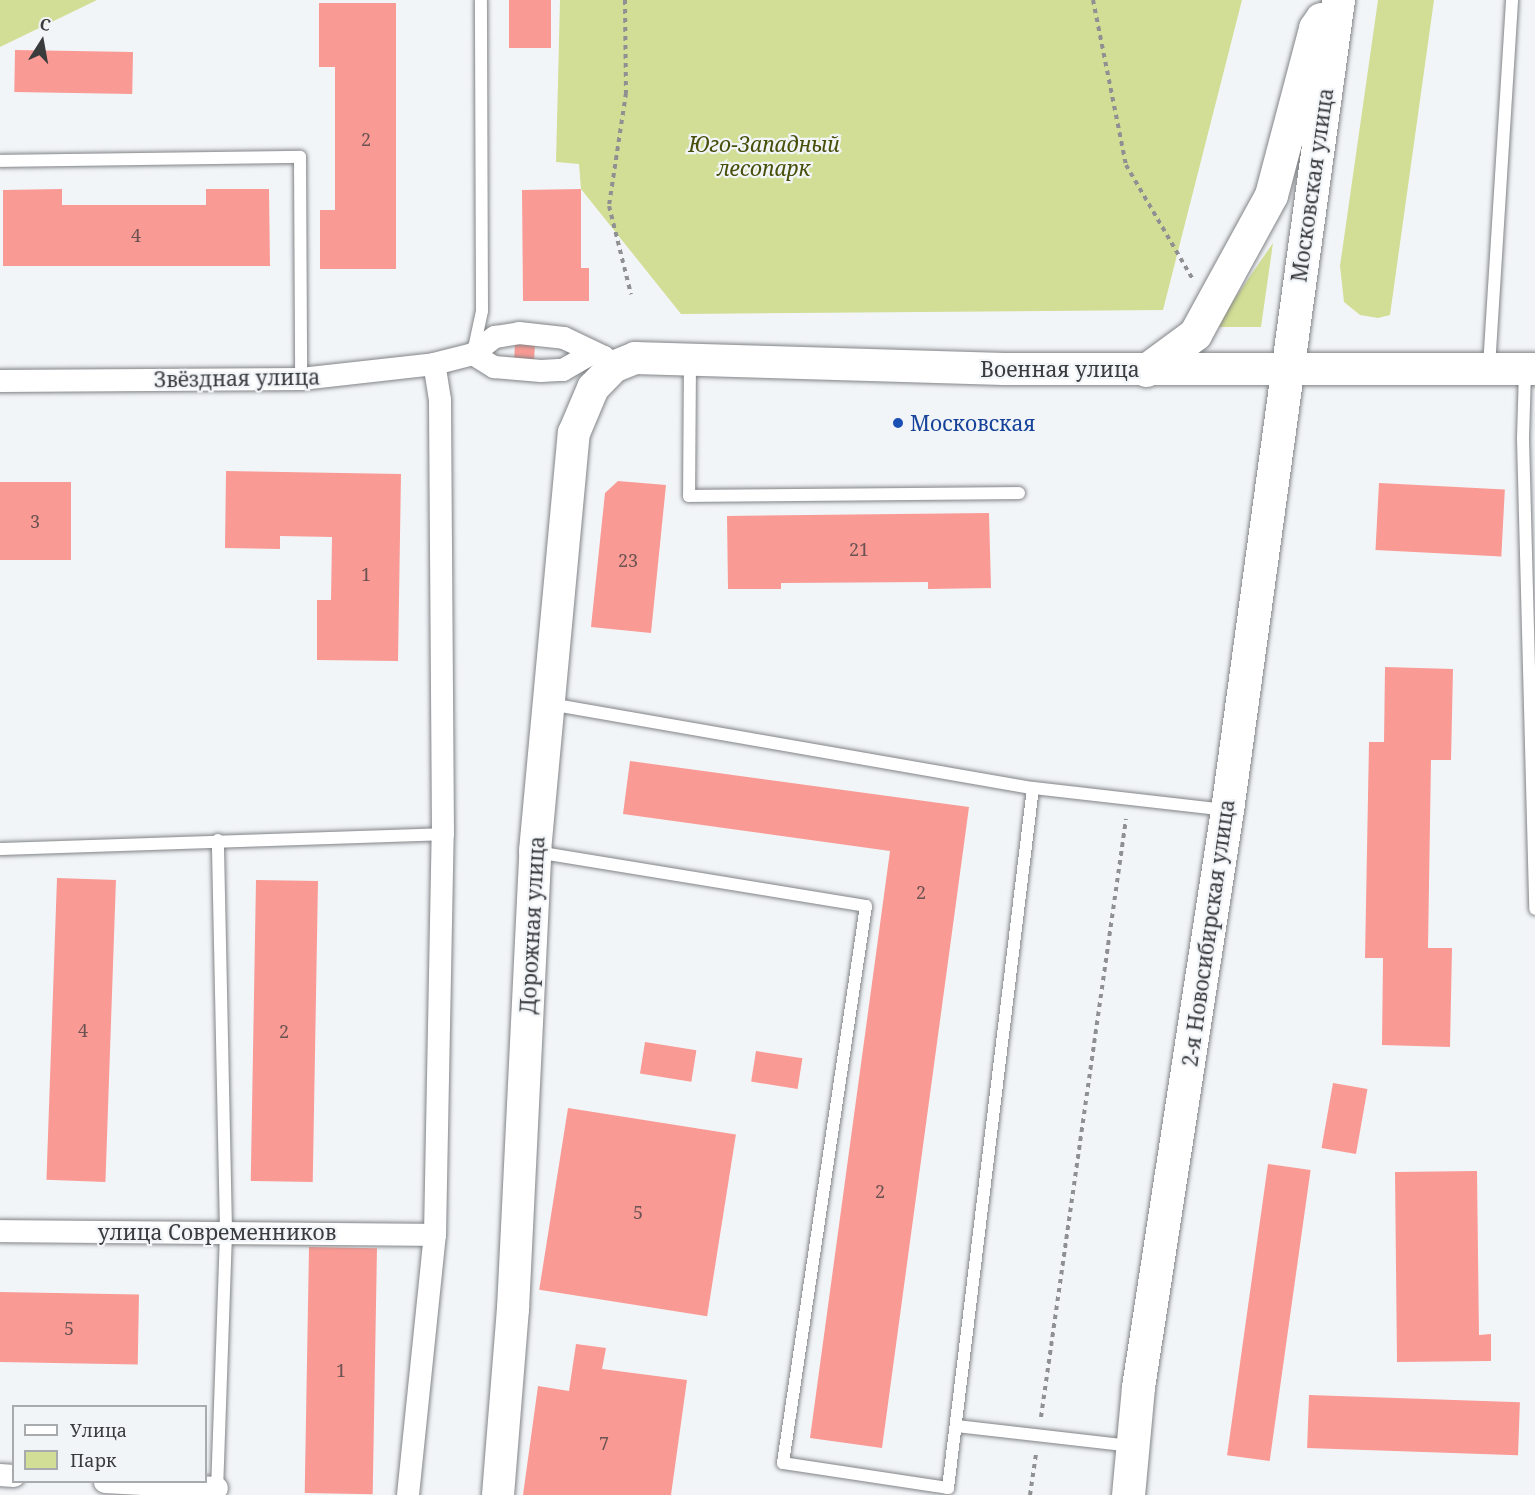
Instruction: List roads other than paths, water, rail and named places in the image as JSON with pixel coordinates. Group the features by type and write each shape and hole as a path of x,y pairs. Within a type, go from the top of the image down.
{"main road":[{"path":"1146,369 1195,334 1271,195 1315,28 1336,0"},
{"name":"Московская улица","path":"1286,371 1336,0"},
{"name":"2-я Новосибирская улица","path":"1128,1495 1138,1387 1227,810 1286,371"}],"street":[{"name":"Звёздная улица","path":"0,381 301,379 434,364 473,354 495,337 519,333 564,338 602,360"},
{"name":"Военная улица","path":"473,354 494,367 523,371 563,370 602,360 635,358 1286,371 1530,369"},
{"name":"Дорожная улица","path":"498,1495 513,1308 535,851 574,433 602,360"},
{"path":"408,1495 435,1235 443,834 440,400 434,364"},
{"name":"улица Современников","path":"0,1231 226,1230 435,1235"},
{"path":"116,1483 217,1492"}],"lane":[{"path":"473,354 482,311 481,0"},
{"path":"1488,370 1512,0"},
{"path":"0,161 300,157 301,379"},
{"path":"690,359 689,496 1019,493"},
{"path":"1530,369 1523,439 1535,909"},
{"path":"549,703 1033,788 1227,810"},
{"path":"535,851 866,906 783,1463 948,1488 1033,788"},
{"path":"0,849 443,834"},
{"path":"217,1492 226,1230 218,840"},
{"path":"956,1426 1133,1446"}],"place":[{"name":"Московская","path":"898,423"}],"park label":[{"name":"Юго-Западный лесопарк","path":"764,156"}]}
